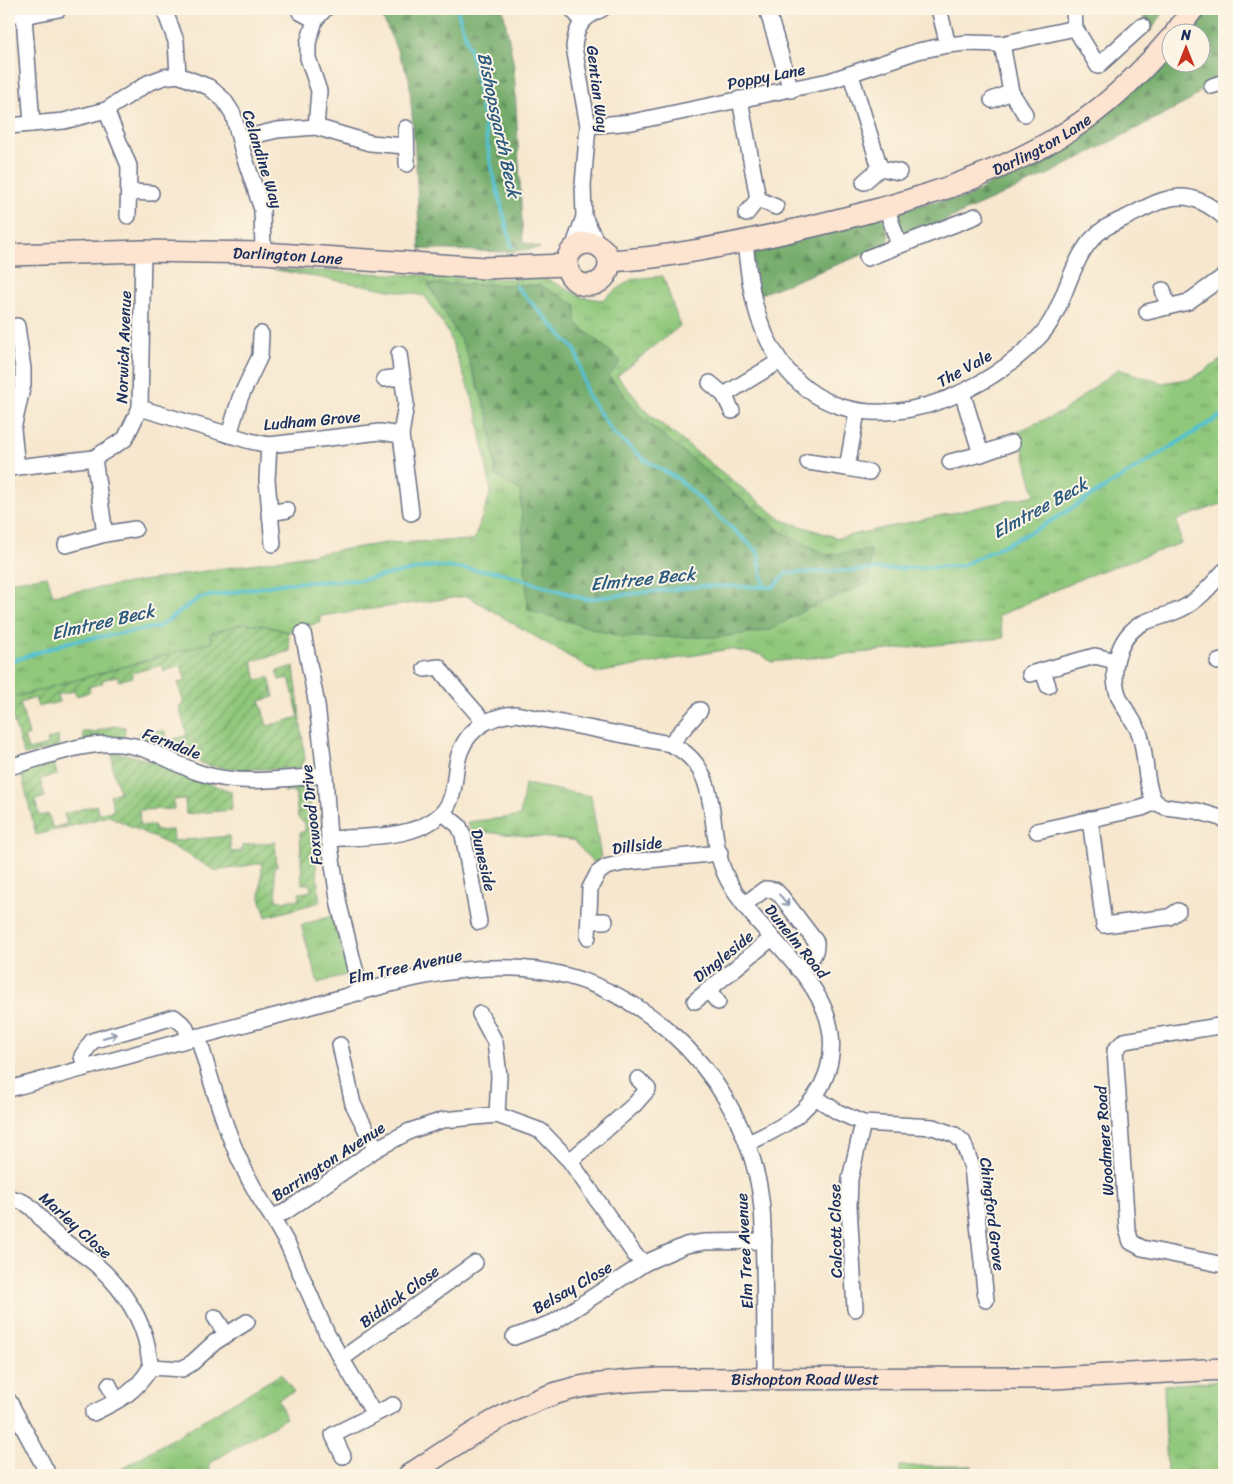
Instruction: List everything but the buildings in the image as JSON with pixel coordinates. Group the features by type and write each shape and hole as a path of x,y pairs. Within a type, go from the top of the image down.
{"street":[{"path":"9,12 24,16 58,9"},
{"path":"9,126 64,121 106,110 148,83 164,77 178,75 176,41 164,9"},
{"name":"Gentian Way","path":"584,217 583,185 588,126 574,47 577,15 602,9"},
{"path":"767,9 791,90"},
{"path":"939,9 948,45"},
{"path":"1074,9 1075,28 1098,66 1142,26"},
{"path":"1183,22 1193,9"},
{"path":"300,12 320,14 308,44 308,58 319,91 316,127"},
{"path":"24,16 32,124"},
{"name":"Poppy Lane","path":"588,126 632,122 791,90 851,75 918,51 966,43 1002,44 1075,28"},
{"path":"1002,44 1011,92 1025,114"},
{"name":"Darlington Lane","path":"603,253 640,259 745,241 886,207 1005,165 1067,132 1113,97 1149,64 1160,50"},
{"name":"Celandine Way","path":"178,75 209,87 224,100 232,114 262,209 263,253"},
{"path":"851,75 880,168"},
{"path":"992,100 1011,92"},
{"path":"740,99 758,199 746,214"},
{"path":"106,110 129,166 128,216"},
{"path":"240,139 277,130 316,127 370,143 406,146"},
{"path":"406,128 407,164"},
{"path":"880,168 899,172"},
{"path":"864,182 880,168"},
{"path":"128,192 151,193"},
{"name":"The Vale","path":"745,241 754,302 760,324 780,361 791,376 817,396 841,407 857,412 897,412 916,409 962,392 1005,365 1040,336 1062,303 1080,256 1104,228 1163,198 1190,197 1210,205 1224,217"},
{"path":"758,199 776,207"},
{"path":"886,207 899,245"},
{"path":"867,258 976,216"},
{"path":"584,217 603,253 609,269 606,276 592,285 585,285 574,280 570,258 584,217"},
{"path":"570,258 581,244 603,253"},
{"name":"Darlington Lane","path":"9,254 143,251 263,253 485,268 570,258"},
{"name":"Norwich Avenue","path":"13,467 94,458 125,439 140,408 143,251"},
{"path":"1147,312 1188,302 1224,276"},
{"path":"1164,290 1168,307"},
{"path":"13,467 13,429 23,384 15,352 17,326"},
{"path":"229,435 240,398 267,358 261,334"},
{"path":"399,354 406,404 401,435 401,493 411,513"},
{"path":"724,395 780,361"},
{"path":"384,379 402,377"},
{"path":"710,383 724,395 732,411"},
{"path":"962,392 982,454"},
{"name":"Ludham Grove","path":"140,408 269,445 380,432 401,435"},
{"path":"848,468 857,412"},
{"path":"950,462 982,454 1012,443"},
{"path":"269,445 267,480 269,513 274,544"},
{"path":"94,458 105,534"},
{"path":"808,462 869,472"},
{"path":"269,513 287,510"},
{"path":"66,545 105,534 135,529"},
{"path":"1224,572 1198,599 1183,608 1143,623 1123,642 1115,661 1116,690 1139,734 1150,792 1155,802 1165,807 1196,811 1224,819"},
{"name":"Foxwood Drive","path":"302,633 317,704 325,775 329,840 339,906 361,993"},
{"path":"1048,686 1036,672 1096,656 1115,661"},
{"path":"438,664 449,683 469,702 484,722"},
{"path":"670,744 700,710"},
{"name":"Dunelm Road","path":"443,813 454,789 462,747 468,736 484,722 500,716 516,714 670,744 689,755 702,772 727,879 798,969 819,998 828,1015 831,1037 830,1060 824,1081 815,1097 803,1112 788,1124 748,1143"},
{"name":"Ferndale","path":"9,767 71,750 108,744 129,745 150,751 198,772 223,779 276,780 325,775"},
{"path":"1037,831 1142,808 1155,802"},
{"path":"329,840 416,829 443,813"},
{"name":"Duneside","path":"443,813 459,826 463,835 479,922"},
{"path":"1090,819 1098,926 1169,917 1178,911"},
{"name":"Dillside","path":"588,937 590,888 598,873 606,867 628,862 720,853"},
{"path":"745,904 765,889 775,890 781,896 816,942 817,949 814,956 798,969"},
{"path":"589,920 605,921"},
{"name":"Dingleside","path":"695,1001 772,938"},
{"name":"Elm Tree Avenue","path":"9,1089 428,976 485,968 526,969 556,974 584,982 649,1014 673,1032 717,1083 735,1114 748,1143 758,1181 764,1241 765,1379"},
{"path":"708,990 718,1002"},
{"path":"480,1014 495,1042 499,1076 497,1115"},
{"name":"Barrington Avenue","path":"84,1068 82,1056 92,1041 174,1017 185,1026 194,1038 235,1153 254,1192 272,1217 285,1212 376,1149 410,1131 443,1120 497,1115 541,1131 570,1161 635,1255 646,1263"},
{"name":"Woodmere Road","path":"1220,1026 1124,1041 1115,1050 1127,1229 1131,1242 1142,1248 1224,1265"},
{"path":"340,1045 353,1104 376,1149"},
{"path":"570,1161 634,1105 648,1089 638,1079"},
{"name":"Chingford Grove","path":"815,1097 838,1112 863,1123 933,1127 955,1135 963,1142 972,1167 986,1300"},
{"name":"Calcott Close","path":"855,1309 850,1179 863,1123"},
{"name":"Marley Close","path":"9,1198 23,1200 40,1215 52,1230 93,1262 113,1282 132,1308 145,1336 151,1367"},
{"path":"272,1217 290,1247 327,1334 343,1358 374,1414"},
{"path":"646,1263 686,1245 704,1242 764,1241"},
{"name":"Biddick Close","path":"343,1358 476,1262"},
{"name":"Belsay Close","path":"514,1337 554,1322 646,1263"},
{"path":"215,1318 226,1334"},
{"path":"93,1413 116,1401 140,1384 151,1367 182,1369 226,1334 247,1322"},
{"name":"Bishopton Road West","path":"409,1475 487,1425 538,1400 574,1388 609,1383 659,1379 1053,1378 1224,1370"},
{"path":"109,1385 116,1401"},
{"path":"9,1401 46,1470"},
{"path":"343,1456 333,1435 393,1405"}],"green space":[{"path":"379,9 503,9 514,66 523,242 541,248 507,252 420,249 409,78"},
{"path":"1140,9 1166,9 1150,32"},
{"path":"1206,9 1224,10 1224,68 1191,100 1049,174 906,238 900,235 896,215 898,211 932,202 967,198 1015,168 1160,59 1160,72 1210,72 1210,22 1194,22"},
{"path":"876,216 884,219 889,236 888,245 758,295 753,258 758,248"},
{"path":"270,269 507,279 543,277 582,297 602,300 632,279 663,276 680,326 617,376 650,415 782,520 838,538 1035,495 1018,431 1062,412 1118,369 1162,383 1193,378 1224,358 1224,503 1177,520 1181,543 1087,576 998,616 1004,638 771,662 762,655 729,649 597,673 467,596 320,616 321,622 288,632 262,625 210,634 213,642 9,699 9,582 47,576 53,595 385,543 474,540 491,491 477,412 448,332 425,296"},
{"path":"428,284 540,285 576,305 576,323 621,361 609,376 643,419 783,533 827,555 871,550 869,583 807,609 770,630 720,637 622,637 528,610 520,490 496,476 489,418 463,344"},
{"path":"243,623 262,625 288,632 290,651 252,661 257,680 269,677 274,697 260,701 267,726 299,717 289,678 279,680 277,671 294,666 305,760 300,769 232,769 210,766 139,739 140,732 165,731 168,741 187,735 179,706 184,704 178,683 186,681 181,666 164,671 162,665 132,673 133,677 119,681 117,676 102,680 103,683 89,687 90,692 76,696 74,691 57,695 59,702 38,707 35,698 20,703 29,735 24,737 28,750 48,745 47,740 58,736 59,747 24,755 9,707 9,699 212,642 210,634"},
{"path":"113,726 125,727 124,737 84,742 83,732 94,732"},
{"path":"113,752 144,759 231,791 232,810 186,814 185,799 173,800 174,809 139,810 140,826 154,825 155,831 172,830 173,841 229,836 231,852 242,851 242,845 275,842 277,866 274,867 277,901 300,899 299,893 311,891 310,884 302,884 300,832 305,831 305,823 298,818 295,792 284,792 289,779 307,777 320,902 266,917 260,898 262,863 216,871 172,846 109,816 36,835 21,772 54,763 57,775 40,779 45,797 35,800 39,816 48,814 53,828 67,824 64,814 96,805 99,814 114,810 110,795 120,792 112,767"},
{"path":"525,784 591,796 601,858 594,863 573,840 471,831 467,822 520,816"},
{"path":"332,916 349,974 318,983 301,925"},
{"path":"281,1374 294,1392 278,1399 286,1418 208,1464 213,1475 111,1475"},
{"path":"1224,1380 1224,1475 1167,1475 1164,1385"},
{"path":"900,1466 972,1466 972,1475 900,1475"}],"waterway":[{"name":"Bishopsgarth Beck","path":"457,9 475,67 491,166 512,247"},
{"name":"Bishopsgarth Beck","path":"516,286 576,351 587,394 614,434 645,460 678,479 758,552 764,587"},
{"name":"Elmtree Beck","path":"9,662 69,642 158,627 199,598 287,583 361,580 433,566 499,572 585,599 702,586 773,587 787,573 961,566 1041,527 1224,414"}]}
